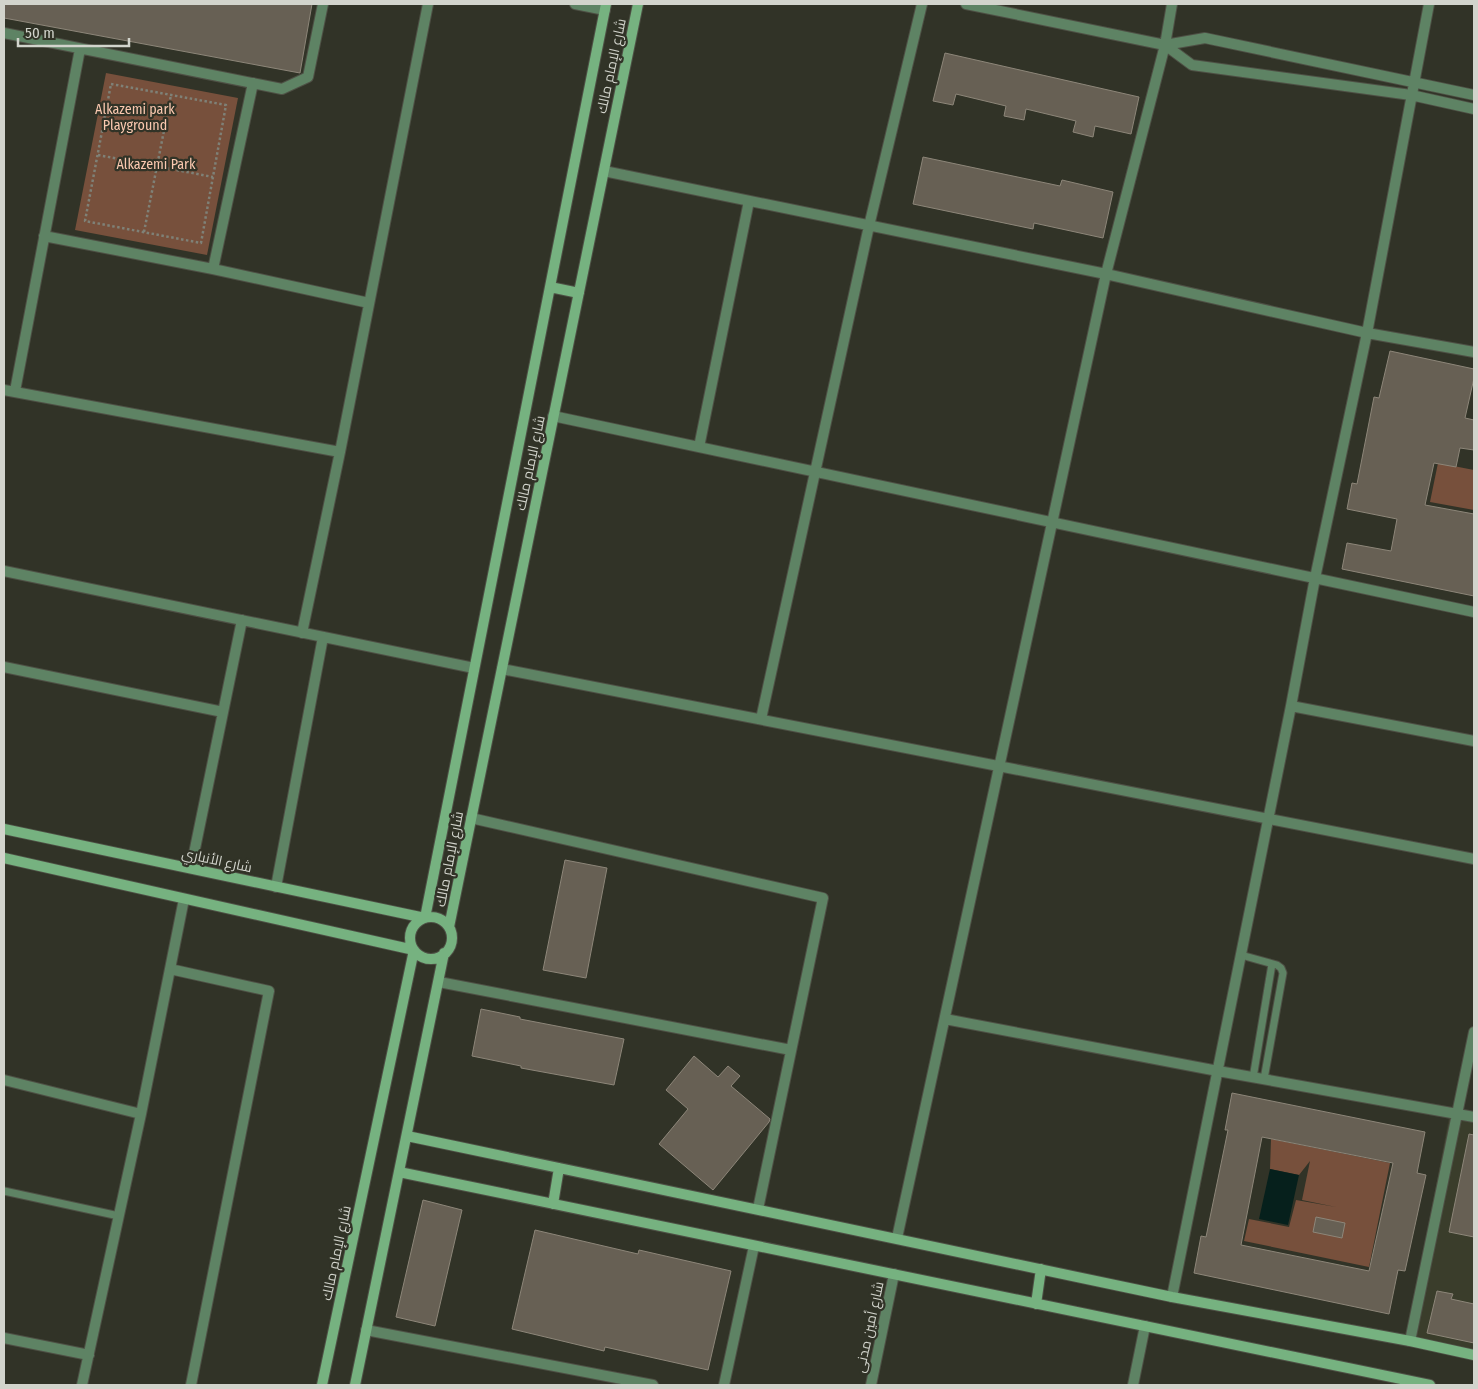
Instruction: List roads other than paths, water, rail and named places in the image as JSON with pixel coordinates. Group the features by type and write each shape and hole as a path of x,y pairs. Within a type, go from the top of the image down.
{"street":[{"path":"4,34 282,89 308,77 323,4"},
{"path":"302,632 370,303 428,4"},
{"path":"575,4 605,7"},
{"name":"شارع الإمام مالك","path":"449,927 638,4"},
{"path":"761,719 869,226 922,4"},
{"path":"966,4 1165,45 1205,38 1474,95"},
{"path":"896,1238 1106,274 1165,45 1172,4"},
{"path":"1172,1297 1315,578 1367,332 1428,4"},
{"name":"شارع الإمام مالك","path":"425,918 605,7"},
{"path":"1165,45 1192,65 1412,95 1474,109"},
{"path":"15,391 80,49"},
{"path":"213,269 253,83"},
{"path":"604,172 1106,274 1367,332 1474,352"},
{"path":"699,447 749,201"},
{"path":"44,236 213,269 370,303"},
{"path":"550,287 579,293"},
{"path":"4,390 340,452"},
{"path":"553,416 1474,612"},
{"path":"4,571 474,668"},
{"path":"191,868 242,620"},
{"path":"276,887 324,637"},
{"path":"4,667 223,712"},
{"path":"502,669 1474,859"},
{"path":"1291,706 1474,741"},
{"path":"471,818 823,898 758,1209"},
{"name":"شارع الأنباري","path":"4,828 425,918"},
{"path":"4,858 414,950 424,958 438,957 449,948 451,941 449,927 438,918 425,918 414,925 410,938 414,950"},
{"path":"82,1385 141,1114 184,899"},
{"name":"شارع الإمام مالك","path":"322,1385 414,950"},
{"path":"355,1385 444,954"},
{"path":"170,969 269,992 191,1385"},
{"path":"439,982 791,1050"},
{"path":"945,1019 1253,1078 1474,1117"},
{"path":"1410,1341 1474,1032"},
{"path":"4,1080 141,1114"},
{"path":"407,1136 1172,1297 1410,1341 1474,1355"},
{"path":"553,1204 559,1168"},
{"path":"399,1172 1145,1326 1385,1381 1430,1385"},
{"path":"724,1385 754,1246"},
{"path":"1036,1304 1041,1269"},
{"name":"شارع أمين مدنى","path":"871,1385 894,1274"},
{"path":"1133,1385 1145,1326"},
{"path":"366,1330 653,1385"},
{"path":"4,1338 89,1355"}],"lane":[{"path":"1241,955 1272,964 1281,968 1283,972 1264,1079"},
{"path":"1253,1078 1272,964"},
{"path":"4,1191 119,1216"}],"water":[{"path":"1270,1169 1299,1175 1288,1225 1259,1219"}],"park label":[{"name":"Alkazemi park Playground","path":"135,118"},
{"name":"Alkazemi Park","path":"156,164"}]}
